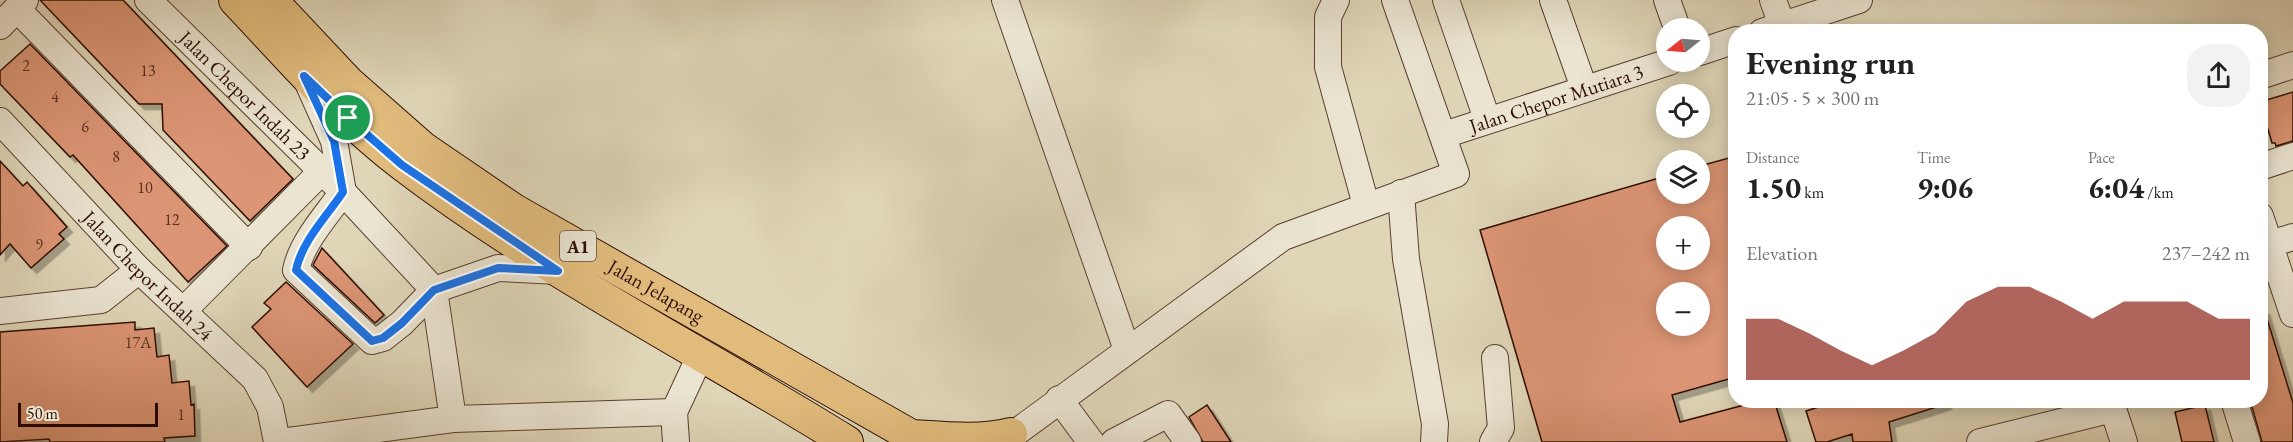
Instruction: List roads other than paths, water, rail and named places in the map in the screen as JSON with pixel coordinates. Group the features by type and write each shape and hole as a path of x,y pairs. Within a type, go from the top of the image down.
{"main road":[{"name":"Jalan Jelapang","path":"235,0 304,76 402,165 558,271 847,442"},
{"name":"Jalan Jelapang","path":"271,0 348,82 423,148 514,210 917,439"},
{"path":"917,439 1008,438"}],"street":[{"name":"Jalan Chepor Indah 23","path":"148,0 343,192 434,290"},
{"path":"1005,0 1126,351"},
{"path":"1336,0 1328,17 1328,67 1366,205"},
{"path":"1008,438 1283,237 1456,174 1395,0"},
{"path":"1446,0 1487,119"},
{"path":"1553,0 1584,88"},
{"path":"1666,0 1673,18"},
{"path":"1772,24 1773,0"},
{"path":"1784,24 1859,0"},
{"path":"14,12 249,247"},
{"path":"1710,49 1728,43"},
{"path":"2268,73 2293,65"},
{"name":"Jalan Chepor Mutiara 3","path":"1444,135 1487,119 1656,66"},
{"path":"304,76 334,141 343,192 311,238 298,260 296,270 372,341 383,338 402,323 434,290 498,268 558,271"},
{"name":"Jalan Chepor Indah 24","path":"0,121 139,270 255,379 270,407 279,442"},
{"path":"2268,164 2293,156"},
{"path":"183,311 321,172"},
{"path":"1401,193 1406,259 1435,424 1434,442"},
{"path":"2268,225 2281,240 2293,314"},
{"path":"0,311 101,300 139,270"},
{"path":"434,290 453,419"},
{"path":"676,442 674,412 701,354"},
{"path":"1492,442 1501,429 1495,358"},
{"path":"1059,399 1091,442"},
{"path":"1980,442 2101,408"},
{"path":"2113,408 2124,442"},
{"path":"2236,408 2247,442"},
{"path":"279,442 453,419 674,412"},
{"path":"1114,442 1168,414 1188,442"}]}
